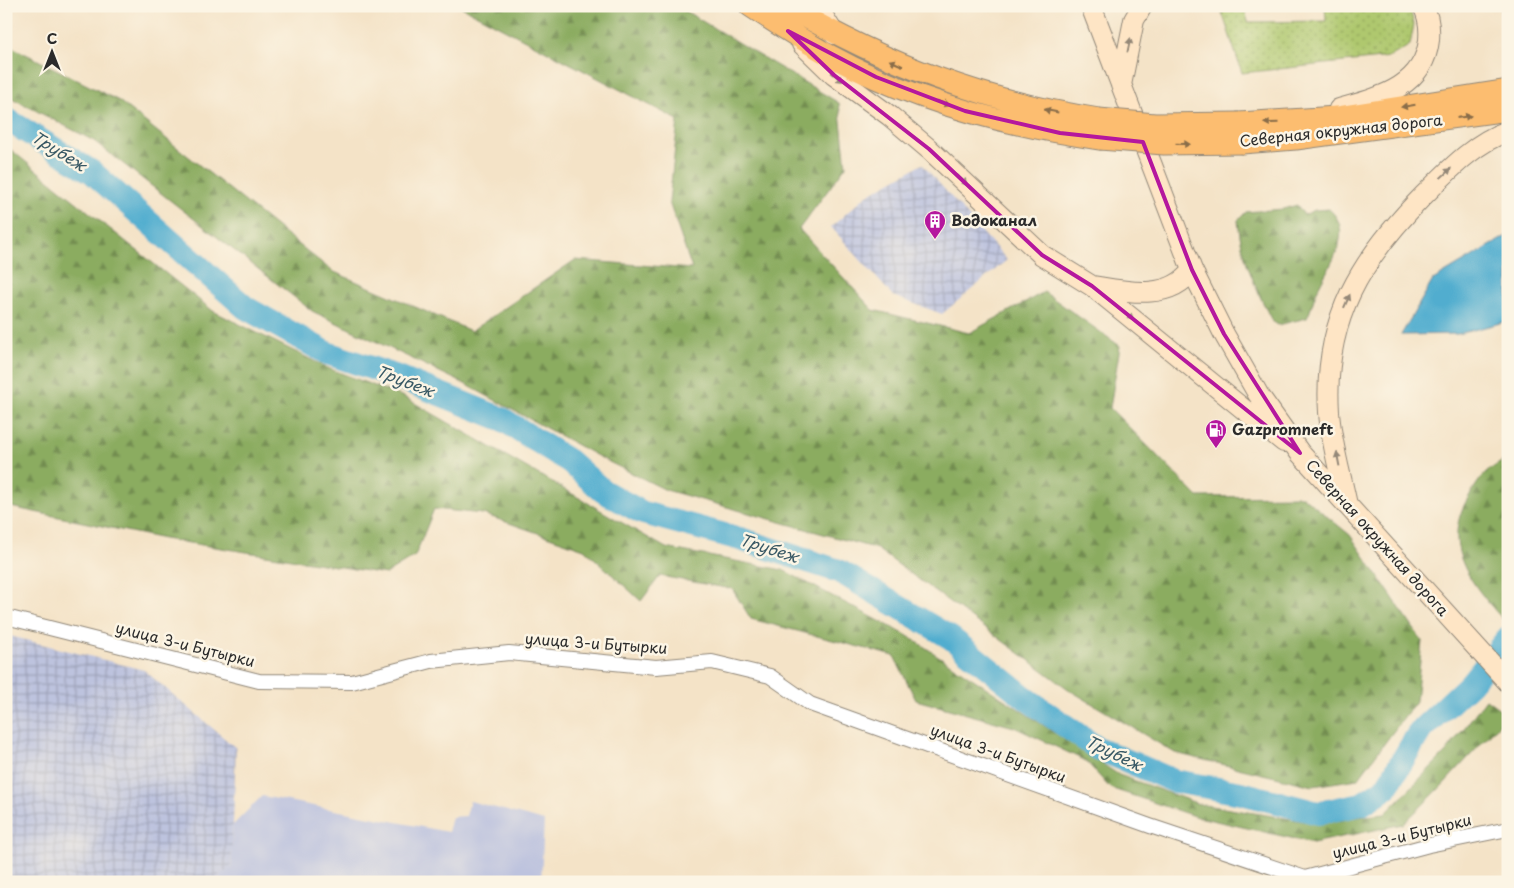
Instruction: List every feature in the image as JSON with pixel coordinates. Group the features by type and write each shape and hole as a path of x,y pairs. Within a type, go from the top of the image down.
{"main road":[{"name":"Северная окружная дорога","path":"750,6 788,31 841,61 939,102 1020,125 1100,129"},
{"name":"Северная окружная дорога","path":"786,6 834,34 918,73 957,87 1100,129 1164,144 1240,133 1296,140 1508,110"},
{"path":"817,6 834,34"},
{"name":"Северная окружная дорога","path":"1091,6 1192,270 1224,334 1258,394 1300,453 1347,507 1508,682"},
{"path":"1121,85 1134,20 1142,6"},
{"path":"1303,120 1385,96 1402,86 1419,71 1428,49 1430,27 1423,6"},
{"path":"788,31 834,75 890,116 929,149 1042,255 1092,286 1285,443 1300,453"},
{"path":"1240,133 1303,120 1508,90"},
{"path":"1347,507 1329,415 1328,376 1332,341 1342,312 1355,283 1378,247 1413,206 1472,150 1508,131"},
{"path":"1092,286 1136,293 1156,291 1178,282 1192,270"}],"street":[{"name":"улица 3-и Бутырки","path":"6,617 259,681 352,682 431,661 508,653 656,667 712,662 770,676 810,704 1301,880 1428,845 1508,829"}],"highlighted area":[{"path":"788,31 876,77 965,111 1060,133 1143,142 1192,270 1224,334 1300,453 1092,286 1042,255 929,149 834,75"}],"shaded area":[{"path":"922,164 1007,260 942,314 893,296 831,227 867,195"},
{"path":"6,635 144,670 236,748 231,873 220,871 219,882 6,882"},
{"path":"262,796 448,832 452,817 466,816 470,801 544,821 541,882 219,882 220,871 231,872 233,825"}],"green space":[{"path":"460,6 677,6 839,103 846,166 799,229 873,310 969,333 1044,292 1120,346 1110,408 1198,497 1302,496 1350,535 1422,641 1416,701 1358,779 1313,786 1175,753 1071,691 877,549 666,490 603,459 467,385 312,311 94,141 6,95 6,44 119,101 332,271 471,331 575,260 692,269 669,202 678,120"},
{"path":"1220,6 1244,6 1248,22 1326,21 1325,6 1409,6 1414,24 1410,45 1390,57 1242,73"},
{"path":"1501,6 1508,6 1508,38 1502,35"},
{"path":"6,146 213,311 330,369 404,397 666,548 783,570 908,636 1119,775 1199,804 1309,822 1385,814 1447,751 1486,699 1508,715 1439,789 1403,824 1313,843 1194,816 1110,788 1086,761 1014,727 916,700 894,656 751,619 732,589 660,576 641,601 584,549 483,514 434,509 415,556 386,574 164,539 6,506"},
{"path":"1297,205 1304,215 1315,210 1329,209 1337,218 1340,239 1307,318 1278,325 1272,321 1250,272 1242,247 1238,220 1246,212 1283,209"},
{"path":"1508,458 1508,625 1484,597 1464,567 1459,551 1457,534 1460,517 1468,498 1477,484 1488,471"}],"water":[{"path":"1508,235 1508,321 1458,334 1401,335 1433,280"}],"waterway":[{"name":"Трубеж","path":"6,119 92,172 246,308 327,353 398,377 502,419 569,461 603,491 643,513 740,539 839,571 951,638 1027,699 1097,748 1174,781 1241,793 1318,813 1362,804 1386,788 1420,731 1470,684 1508,638"}],"place":[{"name":"Водоканал","path":"935,240"},
{"name":"Gazpromneft","path":"1216,449"}]}
